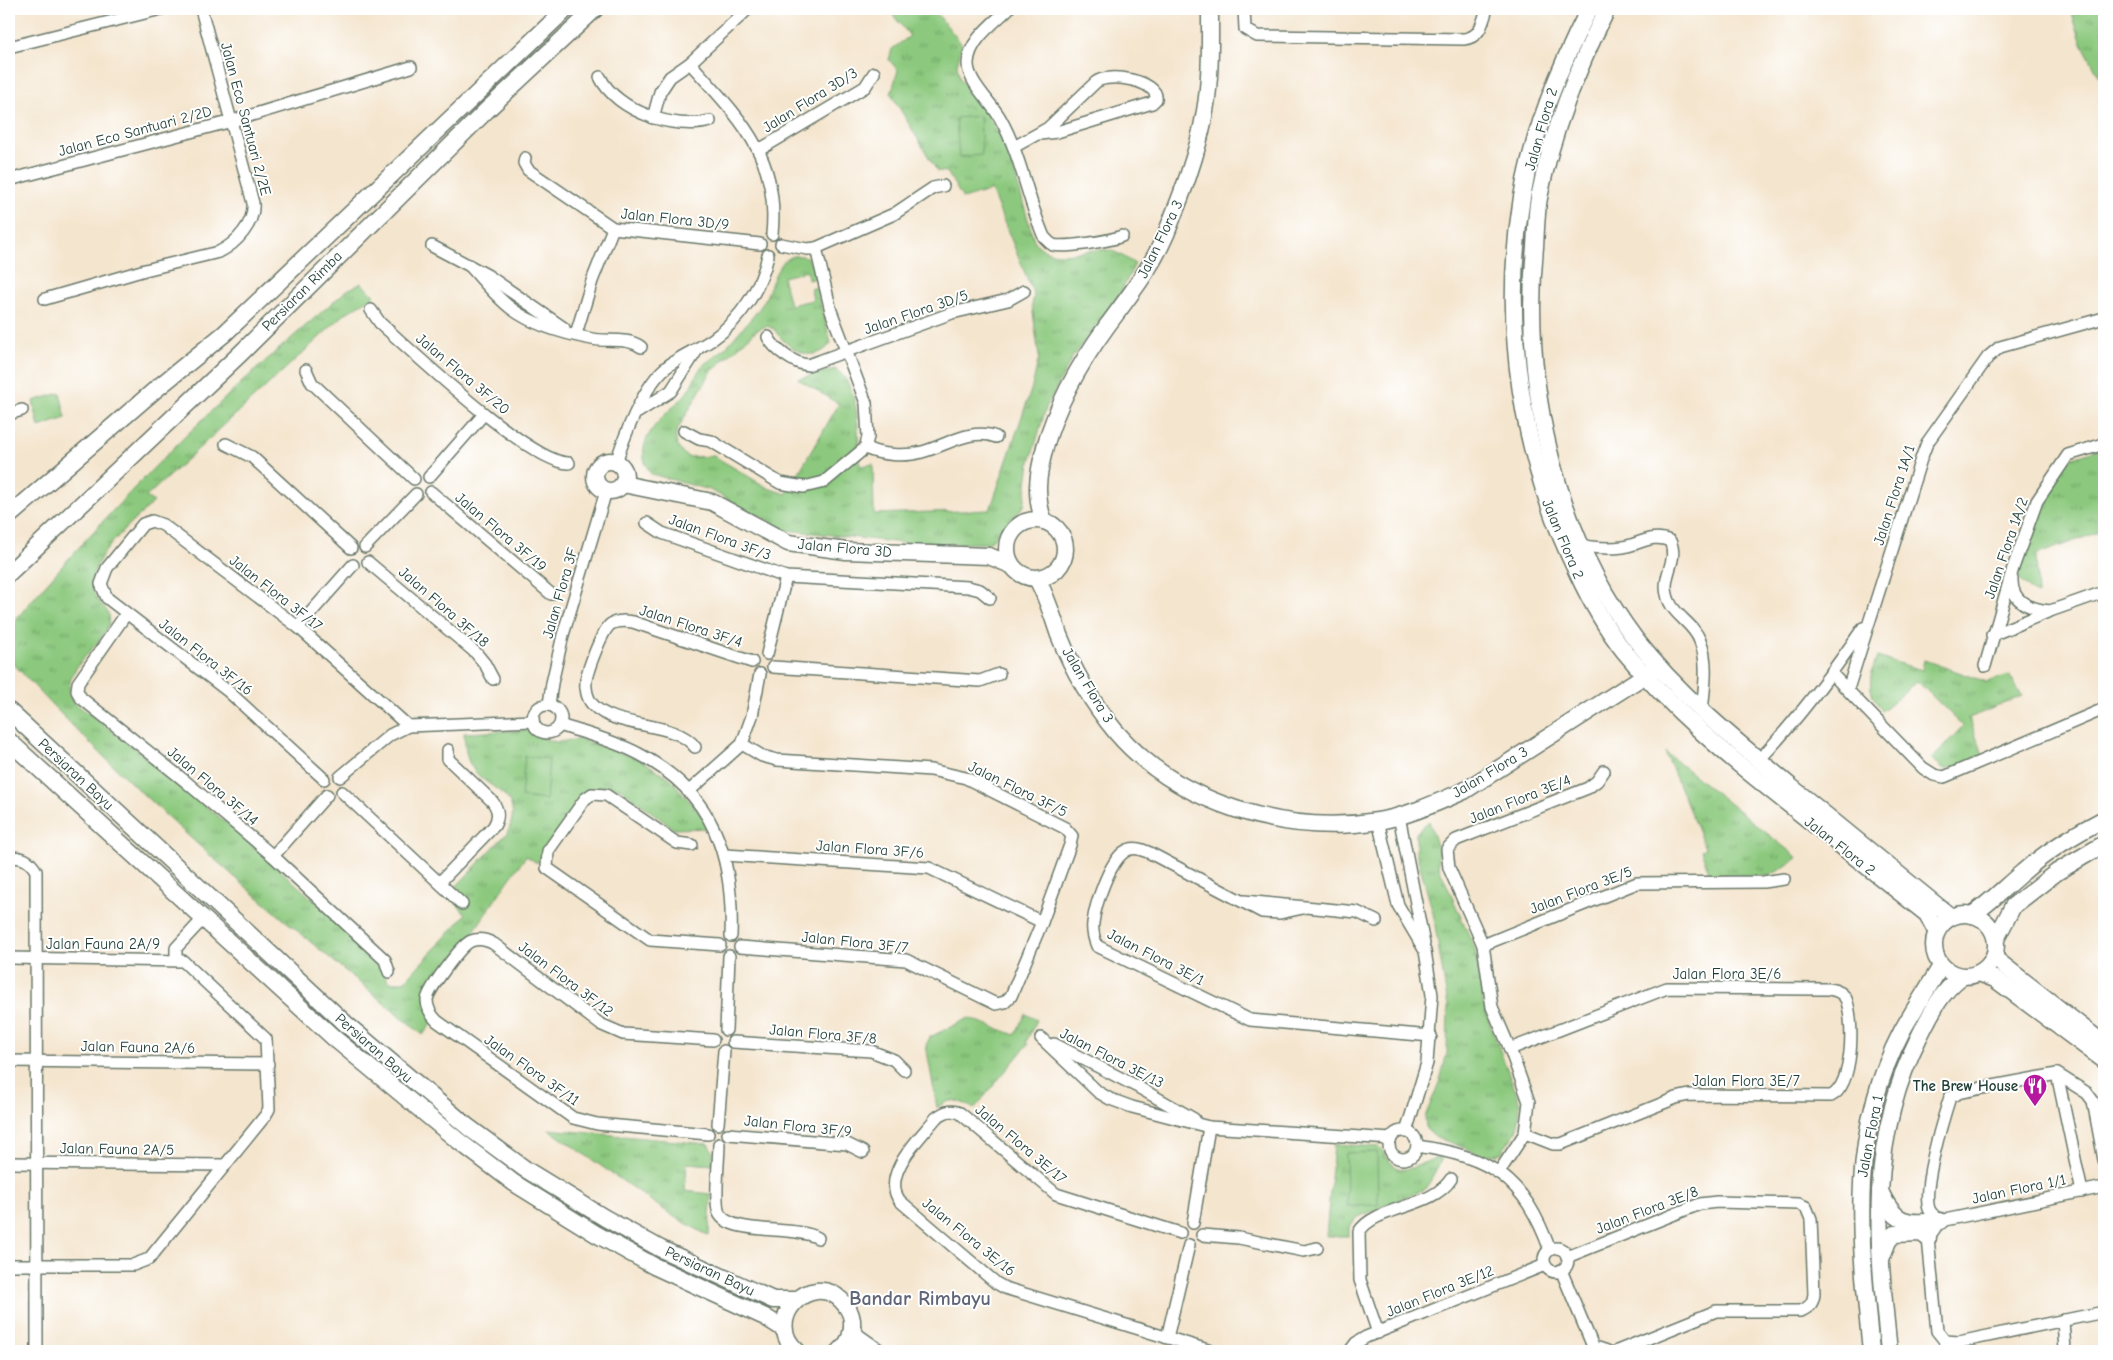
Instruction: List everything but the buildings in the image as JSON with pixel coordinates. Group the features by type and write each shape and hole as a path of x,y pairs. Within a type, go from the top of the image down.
{"street":[{"path":"9,47 160,9"},
{"name":"Jalan Eco Santuari 2/2E","path":"45,299 145,270 219,252 228,247 252,220 254,211 232,121 201,9"},
{"name":"Persiaran Rimba","path":"9,516 155,390 224,334 566,9"},
{"name":"Persiaran Rimba","path":"9,573 241,353 489,108 595,9"},
{"path":"654,118 664,84 748,9"},
{"path":"1008,9 974,44 968,61 973,80 996,109 1014,147 1042,233 1050,243 1060,246 1113,239 1122,236"},
{"name":"Jalan Flora 3","path":"1048,600 1055,572 1061,565 1066,548 1059,531 1044,521 1038,506 1037,487 1053,419 1089,352 1150,268 1189,174 1198,146 1210,75 1210,9"},
{"path":"1244,13 1245,29 1257,36 1464,39 1476,36 1480,31 1487,9"},
{"name":"Jalan Flora 2","path":"1589,9 1549,97 1522,198 1514,311 1528,437 1546,502 1591,600 1622,649 1646,676 1717,748 1927,914 1936,931"},
{"name":"Jalan Flora 2","path":"1608,9 1565,102 1539,200 1530,310 1544,434 1562,496 1605,592 1636,639 1658,666 1702,711 1759,760 1951,917"},
{"path":"690,62 735,112 759,150 771,195 772,234"},
{"name":"Jalan Eco Santuari 2/2D","path":"9,180 232,121 411,66"},
{"name":"Jalan Flora 3D/3","path":"759,150 865,87 874,73"},
{"path":"600,77 606,88 631,107 654,118 694,123 710,121"},
{"path":"1014,147 1040,134 1072,108 1096,82 1105,77 1124,78 1153,88 1156,93 1156,99 1152,103 1057,132 1040,134"},
{"name":"Jalan Flora 3D/9","path":"524,158 524,163 528,170 612,228 760,244"},
{"path":"780,244 802,248 816,248 894,214 933,188 943,186"},
{"path":"576,334 592,281 612,228"},
{"path":"772,234 777,237 780,244 777,252 768,255 763,252 760,244 765,236 772,234"},
{"path":"432,246 469,265 576,334 592,339 632,343 641,348"},
{"path":"684,431 699,439 711,441 780,482 795,487 813,486 824,482 866,448 868,437 866,403 831,311 816,248"},
{"path":"616,463 625,436 649,386 663,370 713,339 739,316 758,283 768,255"},
{"name":"Jalan Flora 3D/5","path":"768,337 774,347 803,365 812,364 846,353 952,312 1008,300 1024,291"},
{"name":"Jalan Flora 3F/20","path":"371,310 380,323 484,414 553,460 569,463"},
{"name":"Jalan Flora 1A/1","path":"1848,690 1924,447 1988,357 2000,346 2104,318"},
{"path":"638,412 671,391 691,357 702,346"},
{"path":"306,370 312,383 414,479"},
{"path":"9,414 22,410"},
{"path":"429,477 484,414"},
{"path":"866,448 878,453 913,454 973,434 985,433 996,437"},
{"path":"226,444 252,457 351,548"},
{"name":"Jalan Flora 1A/2","path":"1985,666 1992,635 2013,568 2037,501 2065,460 2076,452 2104,444"},
{"path":"616,463 623,469 623,484 616,490 606,491 596,481 596,471 602,464 616,463"},
{"path":"421,475 429,477 433,484 431,492 424,496 416,494 412,487 414,479 421,475"},
{"name":"Jalan Flora 3D","path":"623,484 712,502 777,539 804,546 908,554 989,556 1011,565"},
{"name":"Jalan Flora 3F","path":"549,705 563,635 606,491"},
{"name":"Jalan Flora 3F/19","path":"431,492 551,594"},
{"path":"365,547 416,494"},
{"path":"989,556 1007,545 1014,532 1038,506"},
{"name":"Jalan Flora 3F/17","path":"120,551 143,524 152,521 159,523 298,627 408,726"},
{"path":"1025,522 1044,521"},
{"name":"Jalan Flora 3F/3","path":"648,523 662,533 786,577 968,587 980,590 990,598"},
{"path":"1583,546 1606,549 1662,537 1670,541 1673,556 1666,587 1673,610 1693,630 1700,641 1704,656 1705,675 1702,711"},
{"path":"357,545 365,547 370,554 368,562 361,567 353,565 348,558 351,548 357,545"},
{"path":"1007,545 1011,565 1018,572 1037,578 1055,572"},
{"name":"Jalan Flora 3F/16","path":"120,551 105,571 101,584 107,598 229,692 324,779"},
{"name":"Jalan Flora 3F/18","path":"368,562 476,653 485,664 493,679"},
{"path":"298,627 353,565"},
{"path":"2013,568 2012,590 2020,602 2039,610 2050,611"},
{"path":"767,654 786,577"},
{"name":"Jalan Flora 3","path":"1037,578 1048,600 1059,634 1074,667 1094,701 1117,732 1142,756 1170,777 1201,795 1237,810 1295,822 1345,823 1378,821 1399,816 1464,791 1615,693 1646,676 1658,666"},
{"path":"1992,635 2050,611 2104,592"},
{"name":"Jalan Flora 3F/14","path":"126,614 78,683 78,694 89,706 185,781 273,856 380,955 388,963 389,972"},
{"path":"1759,760 1790,727 1832,674 1870,617"},
{"name":"Jalan Flora 3F/4","path":"695,747 680,736 611,715 592,705 588,698 586,680 604,631 615,622 623,620 633,622 752,662"},
{"path":"767,654 756,655 752,662 753,668 760,674 767,673 773,667 980,681 998,674"},
{"path":"767,654 772,659 773,667"},
{"path":"688,792 742,744 752,716 760,674"},
{"path":"1832,674 1923,768 1944,777 2104,709"},
{"path":"549,705 560,712 560,725 555,731 547,734 540,731 533,721 534,714 539,708 549,705"},
{"name":"Persiaran Bayu","path":"9,712 346,1024 468,1127 525,1169 604,1218 661,1249 773,1300 795,1300"},
{"path":"340,777 390,735 408,726 533,721"},
{"path":"560,725 640,754 662,768 688,792 711,823 725,855 731,889 731,936"},
{"name":"Persiaran Bayu","path":"9,740 373,1071 456,1139 514,1182 596,1234 654,1266 765,1317 784,1329"},
{"name":"Jalan Flora 3F/5","path":"742,744 762,756 777,760 931,770 951,773 982,786 1065,828 1072,836 1070,845 1042,922"},
{"path":"440,882 494,826 498,816 497,809 492,801 448,759 448,750"},
{"name":"Jalan Flora 3E/4","path":"1483,945 1449,868 1447,853 1453,842 1588,788 1597,781 1604,771"},
{"path":"332,775 340,777 344,784 342,792 335,797 327,795 322,788 324,779 332,775"},
{"path":"342,792 462,904"},
{"path":"692,845 677,843 606,795 592,794 585,799 548,851 547,868 650,940 720,945"},
{"path":"273,856 327,795"},
{"path":"1399,816 1419,912 1432,995 1431,1036 1427,1063 1406,1132"},
{"path":"1972,915 1996,897 2023,871 2066,839 2104,819"},
{"path":"1378,821 1398,905 1425,951"},
{"path":"1979,974 1988,967 1994,958 1996,939 2013,906 2057,872 2104,844"},
{"name":"Jalan Flora 3E/1","path":"1376,921 1356,912 1303,908 1290,912 1271,913 1253,909 1244,901 1137,848 1131,849 1118,858 1102,887 1093,922 1094,940 1097,946 1250,1020 1431,1036"},
{"name":"Jalan Flora 3F/6","path":"725,855 929,868 1042,922"},
{"path":"9,857 22,857 30,861 36,871 36,1351"},
{"name":"Jalan Flora 3E/5","path":"1483,945 1637,883 1763,882 1784,879"},
{"path":"1996,939 1988,924 1972,915 1961,914 1951,917 1936,931 1933,949 1941,966 1946,971 1960,977 1979,974 1995,979 2104,1060"},
{"name":"Jalan Fauna 2A/9","path":"9,958 176,959 176,948 204,918"},
{"name":"Jalan Flora 3F/7","path":"740,947 906,960 996,1004 1009,1000 1025,967 1042,922"},
{"path":"731,936 738,940 740,947 736,954 729,956 722,952 720,945 724,938 731,936"},
{"name":"Jalan Flora 3F/12","path":"447,968 468,943 481,940 490,942 600,1024 615,1033 713,1040"},
{"path":"1483,945 1491,1002 1529,1102 1525,1133 1499,1172"},
{"path":"726,1030 729,956"},
{"path":"1994,958 2104,1044"},
{"path":"9,1265 133,1265 149,1258 269,1109 266,1039 189,966 183,961 176,959"},
{"name":"Jalan Flora 1","path":"1871,1351 1860,1227 1863,1156 1871,1116 1898,1041 1941,966"},
{"name":"Jalan Flora 3F/11","path":"447,968 433,988 427,1001 434,1017 573,1118 597,1124 708,1134"},
{"name":"Jalan Flora 1","path":"1890,1351 1880,1266 1879,1188 1891,1115 1902,1076 1931,1012 1948,986 1960,977"},
{"name":"Jalan Flora 3E/6","path":"1510,1049 1658,990 1675,988 1834,990 1842,994 1846,1001 1851,1044"},
{"path":"726,1030 732,1035 734,1042 730,1048 724,1050 716,1048 713,1040 716,1034 726,1030"},
{"name":"Jalan Flora 3E/13","path":"1209,1127 1136,1086 1041,1038 1098,1092 1110,1099 1209,1127 1391,1139"},
{"name":"Jalan Flora 3F/8","path":"734,1042 871,1051 894,1060 904,1070"},
{"name":"Jalan Flora 3E/7","path":"1525,1133 1553,1144 1562,1144 1676,1098 1690,1095 1831,1096 1842,1085 1850,1058 1851,1044"},
{"path":"718,1124 724,1050"},
{"name":"Jalan Fauna 2A/6","path":"9,1061 268,1064"},
{"path":"1940,1221 1930,1210 1929,1190 1934,1152 1950,1097 1984,1087 2057,1074 2087,1093 2092,1101 2104,1160"},
{"path":"2057,1074 2082,1192"},
{"name":"Jalan Flora 3E/17","path":"914,1146 936,1118 943,1113 954,1111 960,1113 1056,1194 1180,1233"},
{"path":"718,1124 724,1126 728,1134 726,1141 719,1144 710,1140 708,1134 712,1126 718,1124"},
{"path":"1193,1223 1209,1127"},
{"path":"1406,1132 1414,1137 1417,1146 1414,1154 1402,1160 1390,1152 1391,1139 1397,1133 1406,1132"},
{"name":"Jalan Flora 3F/9","path":"728,1134 847,1144 863,1152"},
{"path":"719,1144 718,1207 724,1219 737,1225 803,1232 818,1238"},
{"name":"Jalan Flora 3E/16","path":"914,1146 894,1176 895,1194 900,1201 996,1283 1012,1291 1211,1351"},
{"path":"1417,1146 1456,1154 1499,1172 1518,1189 1533,1210 1550,1250"},
{"name":"Jalan Fauna 2A/5","path":"9,1163 225,1165"},
{"path":"1378,1333 1360,1285 1359,1232 1369,1221 1440,1193 1451,1180"},
{"name":"Jalan Flora 1/1","path":"1940,1221 2104,1186"},
{"path":"1879,1188 1887,1206 1898,1219 1915,1222 1940,1221"},
{"name":"Jalan Flora 3E/8","path":"1567,1256 1694,1206 1717,1202 1803,1205 1808,1210 1811,1219 1814,1299 1805,1309 1716,1311 1617,1351"},
{"path":"1940,1221 1928,1238 1937,1331 1945,1341 1960,1342 2104,1312"},
{"path":"1193,1223 1200,1227 1202,1236 1199,1242 1189,1245 1183,1242 1180,1233 1185,1225 1193,1223"},
{"path":"1880,1266 1888,1240 1894,1234 1921,1233 1928,1238"},
{"path":"1202,1236 1239,1238 1299,1251 1317,1248"},
{"path":"1167,1338 1189,1245"},
{"path":"1560,1249 1567,1256 1567,1264 1561,1270 1554,1272 1545,1265 1545,1255 1550,1250 1560,1249"},
{"name":"Jalan Flora 3E/12","path":"1350,1351 1361,1339 1545,1265"},
{"path":"1561,1270 1592,1350 1601,1348 1607,1351"},
{"path":"793,1350 784,1329 788,1310 795,1300 805,1294 817,1291 839,1298 847,1306 852,1317 852,1329 849,1340 840,1351"},
{"path":"2063,1320 2065,1351"},
{"path":"852,1329 857,1337 877,1351"}],"green space":[{"path":"888,9 933,9 962,44 957,65 960,79 985,110 1007,148 1034,240 1041,248 1058,254 1107,250 1135,264 1120,294 1074,355 1047,405 1030,462 1024,506 989,543 913,544 786,530 710,490 651,474 645,462 646,440 651,431 684,396 702,366 725,348 757,311 767,295 778,269 789,258 797,256 807,257 817,278 808,280 807,271 783,277 790,305 813,300 811,289 816,287 831,343 817,354 809,354 801,352 786,343 774,329 767,326 757,330 711,372 676,432 676,440 682,452 688,457 714,456 768,488 786,494 839,404 798,379 835,369 844,377 854,399 860,466 873,464 874,514 990,510 1032,387 1039,357 1032,305 1034,295 991,190 963,199 947,172 937,171 891,94 898,70 889,60 892,49 910,36"},
{"path":"2070,9 2104,9 2104,86 2082,43"},
{"path":"980,116 982,155 959,157 956,118"},
{"path":"361,283 375,296 346,313 146,497 154,502 123,531 102,556 95,569 92,582 94,594 108,613 110,621 103,635 75,671 69,690 72,701 142,754 235,830 371,951 382,962 389,982 404,982 466,914 448,895 508,832 512,818 512,807 508,799 476,773 470,764 466,753 464,733 529,730 544,739 557,742 579,739 639,759 670,778 712,828 674,829 621,789 601,787 592,790 584,796 537,863 526,856 430,994 435,1019 423,1035 262,901 158,808 58,711 10,660 10,626 93,532 180,441 241,383 346,291"},
{"path":"60,393 66,418 39,427 33,401"},
{"path":"2104,447 2104,530 2036,555 2038,595 2023,584 2018,576 2017,562 2037,502 2064,460"},
{"path":"1877,657 1922,670 1924,660 1987,682 2009,675 2022,696 1969,718 1984,758 1962,768 1944,769 1932,759 1963,726 1917,681 1882,711 1871,691 1870,685"},
{"path":"1665,752 1798,858 1770,876 1710,875 1701,850 1705,848"},
{"path":"525,756 549,759 546,800 521,797"},
{"path":"1429,821 1438,848 1438,865 1475,949 1484,1008 1520,1103 1518,1129 1501,1153 1486,1156 1435,1137 1426,1129 1425,1117 1440,1080 1447,1053 1448,1006 1433,913 1416,852 1416,833"},
{"path":"1026,1014 1037,1020 1026,1042 1028,1044 974,1109 955,1101 946,1102 937,1108 926,1045 930,1037 969,1018 1015,1035"},
{"path":"548,1129 708,1144 713,1151 713,1165 687,1163 685,1191 711,1194 709,1236 673,1216"},
{"path":"1334,1144 1379,1147 1395,1166 1401,1169 1413,1168 1430,1160 1442,1158 1427,1188 1356,1218 1349,1228 1349,1236 1326,1236"},
{"path":"1377,1152 1378,1205 1347,1206 1346,1153"}],"place":[{"name":"The Brew House","path":"2035,1107"}],"district":[{"name":"Bandar Rimbayu","path":"920,1298"}]}
